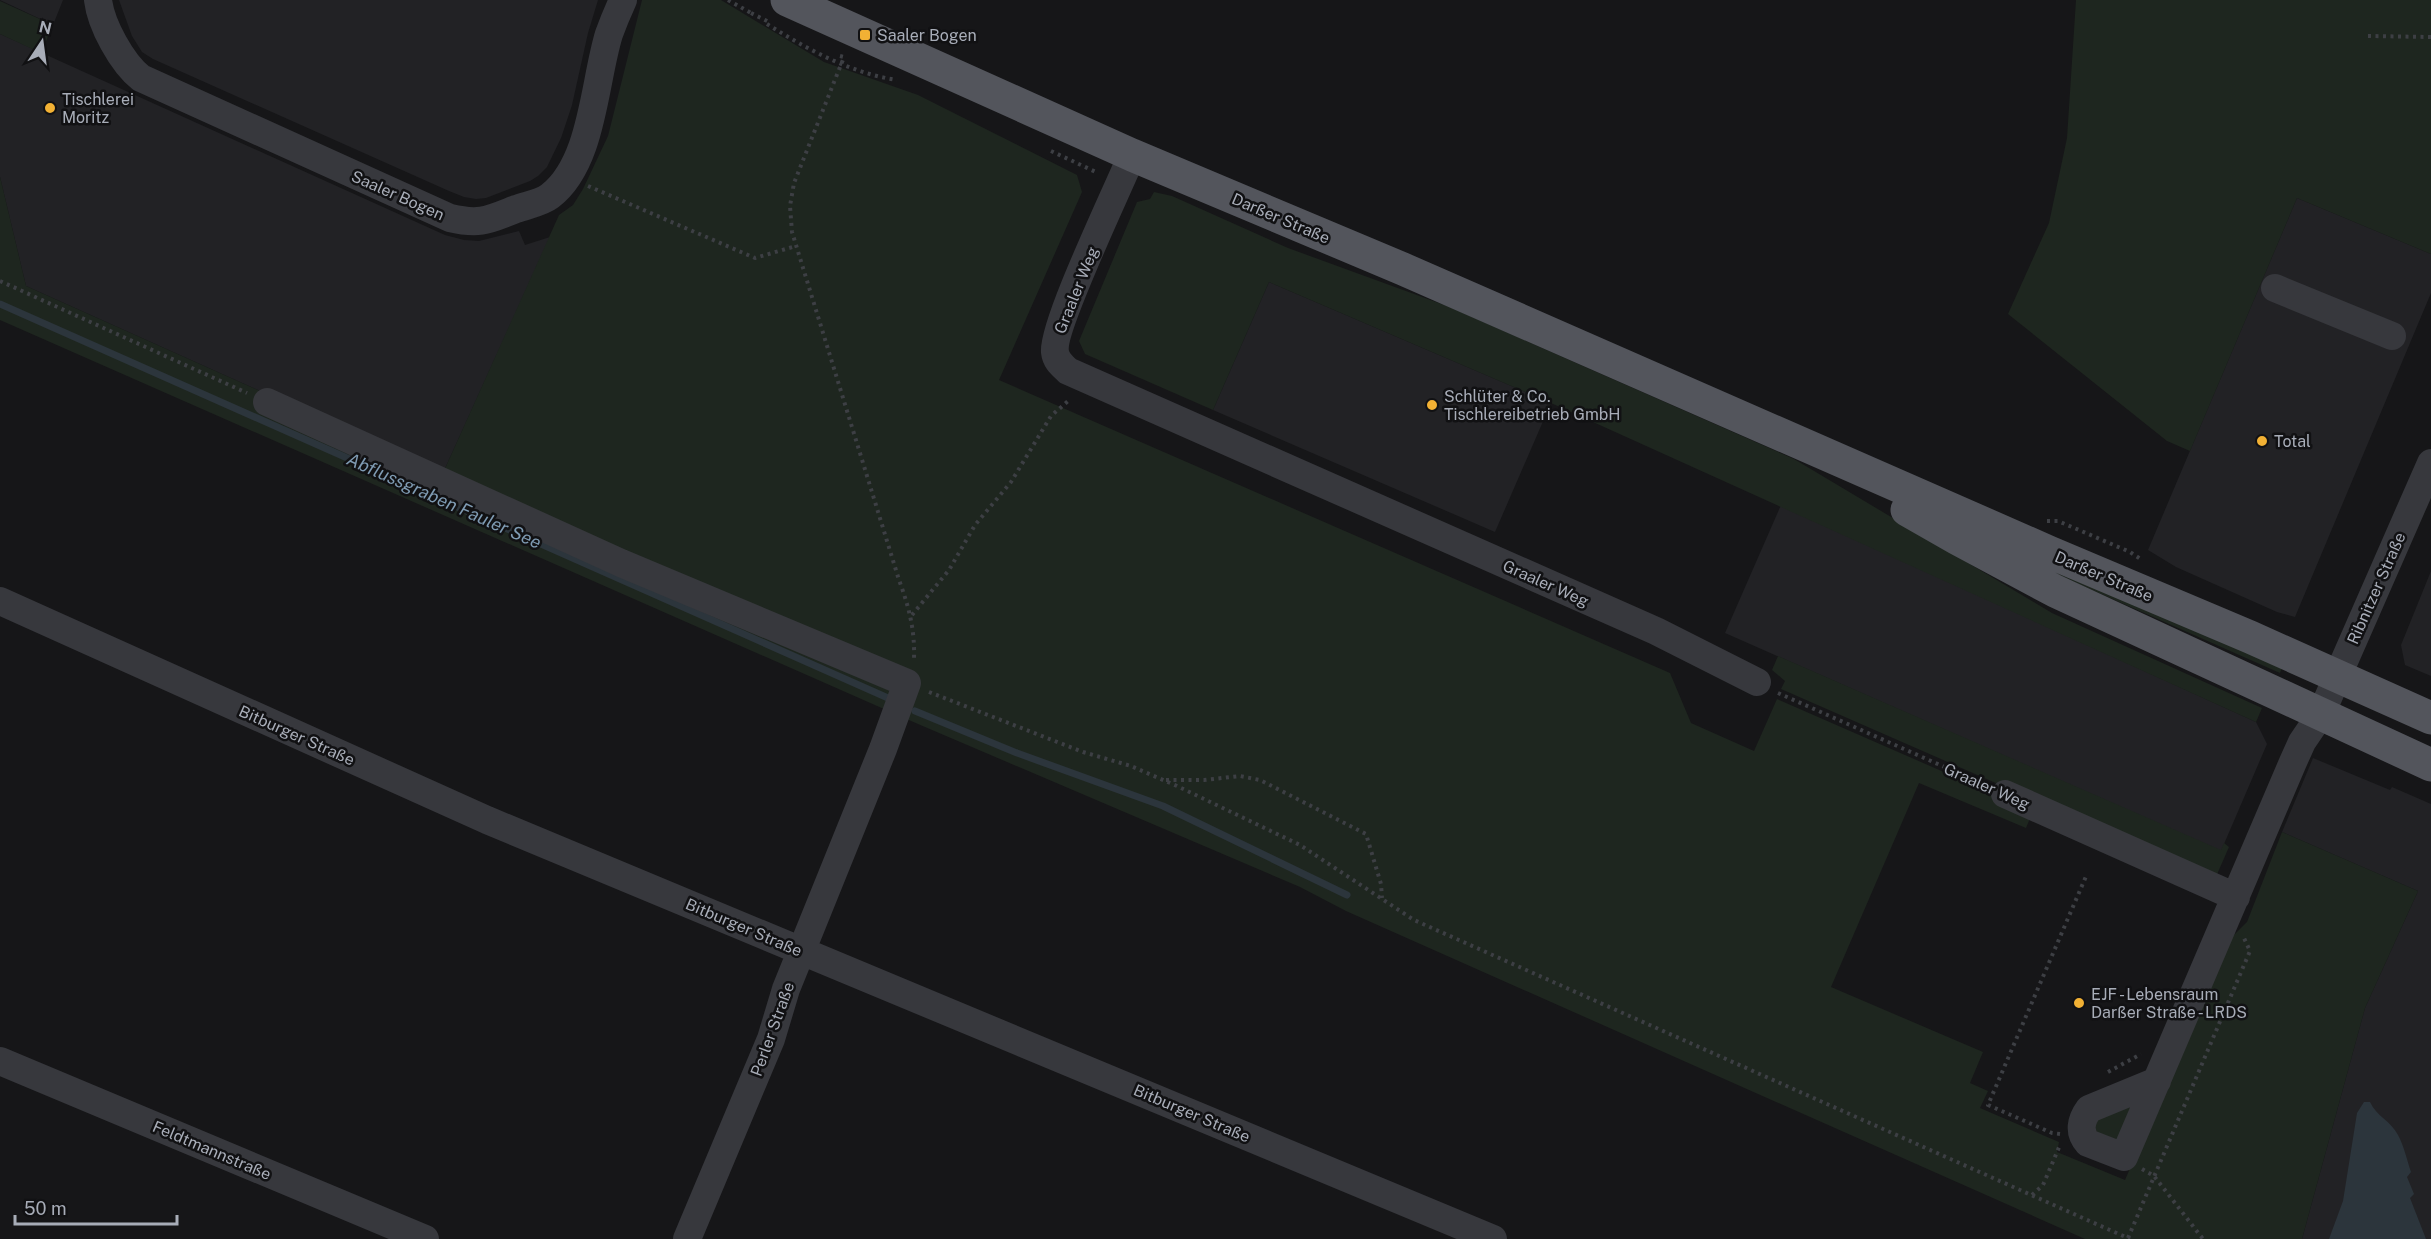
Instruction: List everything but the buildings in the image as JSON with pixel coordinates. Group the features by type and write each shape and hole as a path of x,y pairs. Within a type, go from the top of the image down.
{"main road":[{"name":"Darßer Straße","path":"787,0 1132,155 1403,269 2431,718"},
{"name":"Darßer Straße","path":"1777,432 1956,538 2055,591 2431,765"}],"street":[{"name":"Saaler Bogen","path":"98,0 119,53 128,68 141,78 450,218 466,222 483,222 548,197 562,184 574,166 592,114 609,35 623,0"},
{"name":"Graaler Weg","path":"1132,155 1069,302 1055,343 1058,362 1068,371 1656,631 1757,682"},
{"path":"2275,288 2392,336"},
{"path":"267,402 621,563 907,683"},
{"name":"Ribnitzer Straße","path":"2321,714 2431,462"},
{"name":"Bitburger Straße","path":"0,601 487,820 1493,1239"},
{"name":"Perler Straße","path":"687,1239 771,1039 786,989 883,749 907,683"},
{"path":"2157,1081 2293,762 2302,742 2321,714"},
{"name":"Graaler Weg","path":"2005,794 2236,897"},
{"name":"Feldtmannstraße","path":"0,1061 425,1239"}],"path":[{"path":"728,0 798,44 841,64"},
{"path":"2368,36 2431,37"},
{"path":"844,57 794,183 790,206 792,232 898,580 912,615 915,638 913,669 907,683 1083,752 1131,766 1163,780 1300,845 1414,920 2129,1239 2250,951 2242,934"},
{"path":"582,183 755,258 796,246"},
{"path":"0,281 267,402"},
{"path":"912,615 949,570 975,525 1011,482 1052,416 1068,401"},
{"name":"Graaler Weg","path":"1757,682 2005,794"},
{"path":"1163,780 1204,780 1240,776 1260,780 1366,834 1381,884 1382,899"},
{"path":"2032,1195 2043,1185 2065,1134 2052,1133 1988,1105 2087,874"},
{"path":"2103,1075 2141,1054 2145,1043"},
{"path":"2154,1176 2203,1239"}],"shaded area":[{"path":"0,0 63,0 53,25"},
{"path":"119,0 598,0 572,105 561,138 547,167 530,181 486,198 476,199 449,191 153,59 142,52 132,36"},
{"path":"642,0 721,0 824,62 918,95 1077,175 1082,192 999,380 1670,673 1691,723 1754,751 1777,699 2033,811 2026,828 1919,783 1831,987 1983,1052 1970,1083 1988,1091 1980,1108 2059,1142 2057,1152 2125,1180 2230,939 2247,922 2282,832 2418,891 2365,1008 2302,1239 2085,1239 1346,911 1300,887 918,724 0,320 0,177 26,286 443,473 559,215 573,205 583,189 608,136"},
{"path":"2076,0 2431,0 2431,254 2297,198 2190,451 2167,441 2008,314 2049,223 2067,138"},
{"path":"0,1 53,25 41,53 0,34"},
{"path":"0,34 445,235 479,241 519,231 525,245 550,237 443,473 26,286 0,177"},
{"path":"1154,192 1172,196 1288,248 1447,306 1794,459 2052,613 2262,708 2256,722 1551,403 1269,282 1213,410 1085,354 1079,341 1137,202 1150,199"},
{"path":"2297,198 2431,254 2431,293 2295,617 2277,612 2176,567 2148,550"},
{"path":"1269,282 1551,403 1495,532 1213,410"},
{"path":"1781,505 2256,722 2267,744 2221,851 1725,633"},
{"path":"2013,555 2284,663 2280,673"},
{"path":"2431,571 2431,676 2405,665 2401,645"},
{"path":"1778,656 2221,850 2224,843 2229,847 2215,879 1781,689 1785,681 1772,670"},
{"path":"2313,758 2390,790 2392,787 2431,804 2431,1239 2302,1239 2365,1008 2418,891 2282,832"},
{"path":"2134,1099 2120,1140 2101,1140 2093,1125 2097,1115"},
{"path":"2364,1102 2370,1102 2392,1126 2400,1139 2411,1172 2407,1177 2414,1194 2410,1198 2426,1239 2329,1239 2343,1201 2357,1113"}],"waterway":[{"name":"Abflussgraben Fauler See","path":"0,304 888,698"},
{"path":"915,711 1017,753 1163,806 1347,895"}],"place":[{"name":"Saaler Bogen","path":"865,35"},
{"name":"Tischlerei Moritz","path":"50,108"},
{"name":"Schlüter & Co. Tischlereibetrieb GmbH","path":"1432,405"},
{"name":"Total","path":"2262,441"},
{"name":"EJF - Lebensraum Darßer Straße - LRDS","path":"2079,1003"}]}
